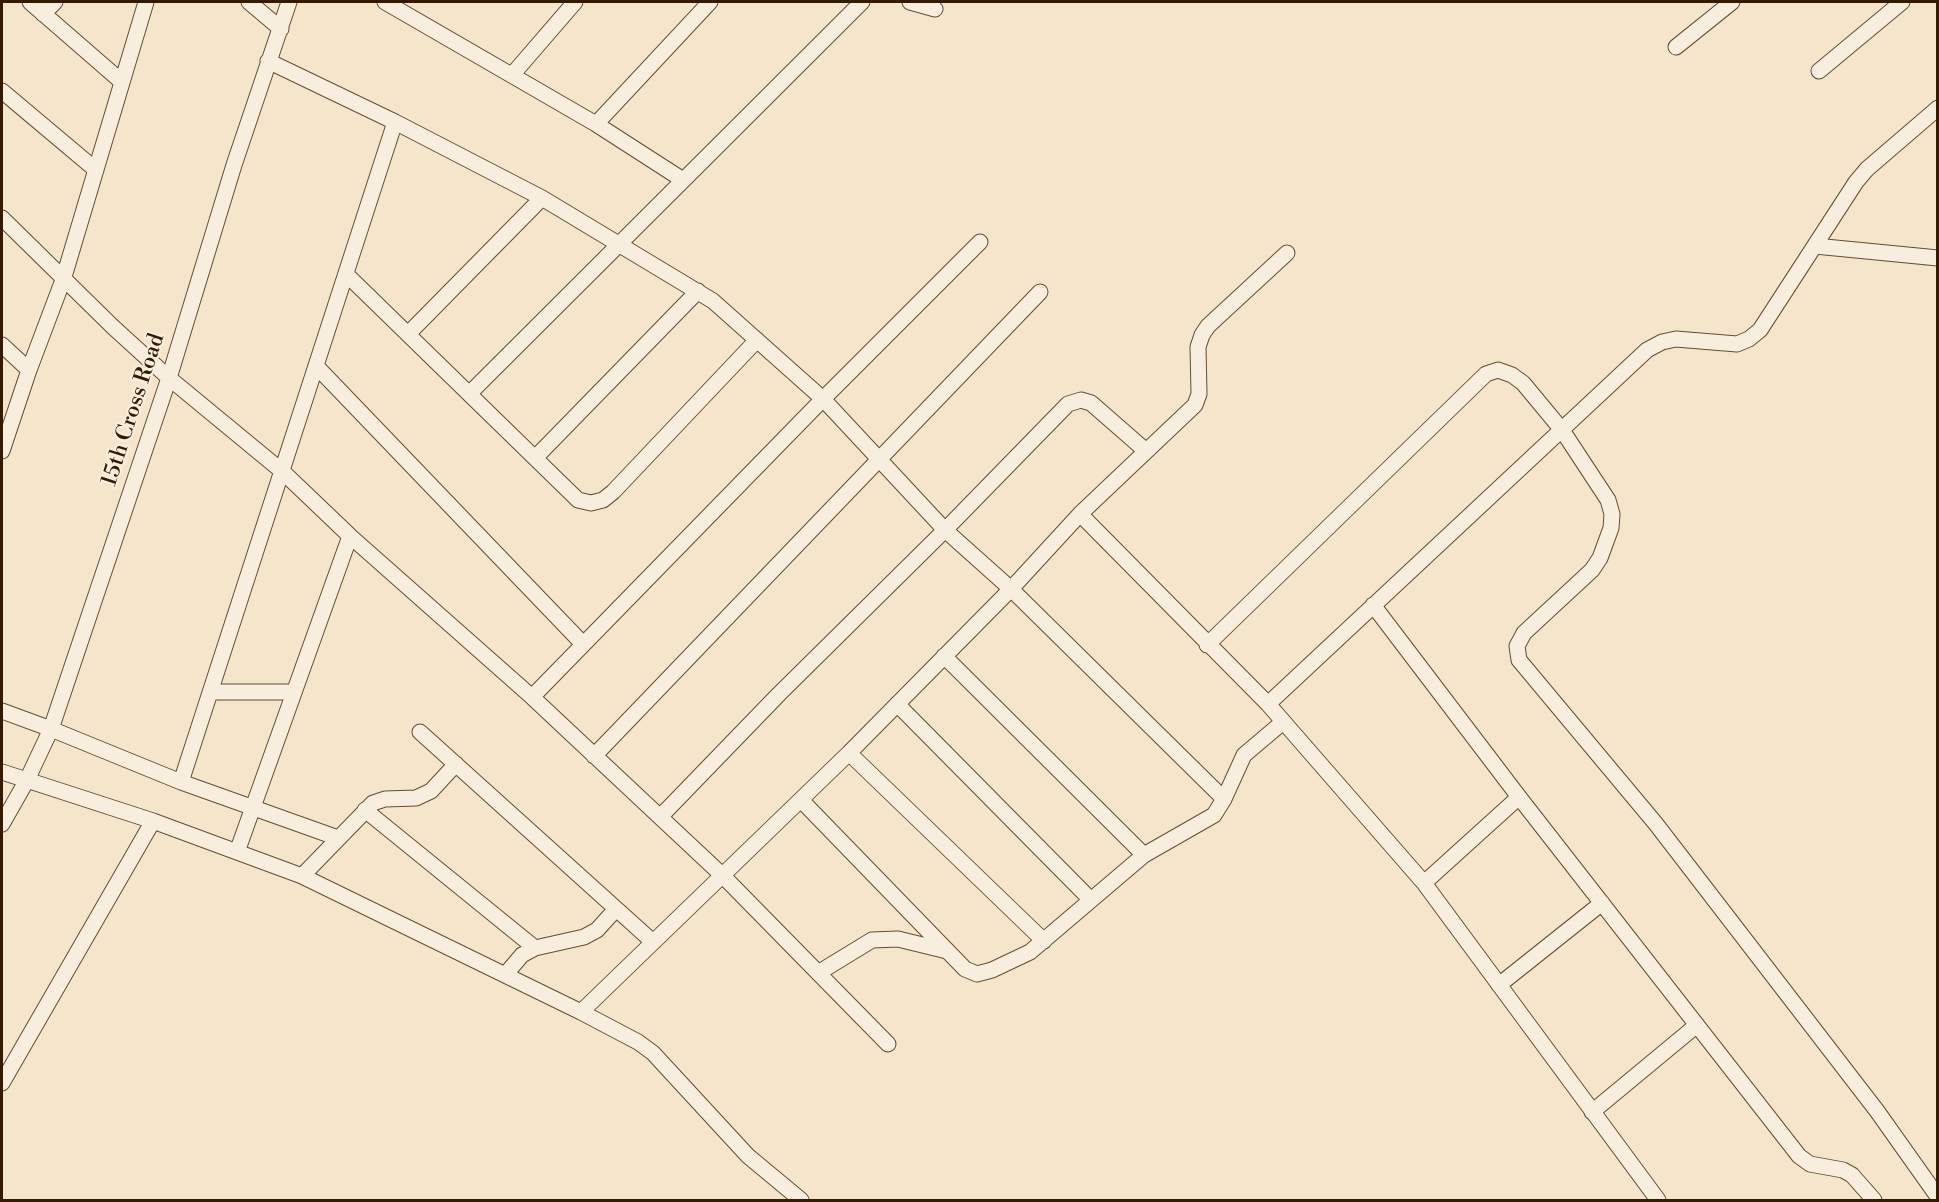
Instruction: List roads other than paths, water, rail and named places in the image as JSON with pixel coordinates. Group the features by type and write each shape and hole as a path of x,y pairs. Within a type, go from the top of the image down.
{"street":[{"path":"30,2 122,82"},
{"path":"43,14 55,2"},
{"path":"2,451 63,280 146,2"},
{"path":"249,2 281,28"},
{"name":"15th Cross Road","path":"2,824 27,780 51,729 169,378 234,165 289,2"},
{"path":"385,2 596,124 683,180"},
{"path":"512,75 575,2"},
{"path":"596,124 710,2"},
{"path":"470,393 862,2"},
{"path":"910,2 935,9"},
{"path":"1676,47 1732,2"},
{"path":"1819,71 1902,2"},
{"path":"268,61 395,122 542,198 713,301 823,399 945,530 1011,589 1224,799"},
{"path":"2,91 96,170"},
{"path":"1268,704 1647,350 1662,342 1676,339 1737,344 1749,339 1760,330 1856,182 1867,169 1935,116"},
{"path":"181,782 395,122"},
{"path":"408,334 542,198"},
{"path":"2,218 63,280 169,378 283,472 350,536 532,697 723,876 888,1044"},
{"path":"532,697 980,242"},
{"path":"1815,246 1938,258"},
{"path":"581,1012 849,753 1011,589 1080,514 1195,405 1199,394 1198,347 1202,335 1208,326 1287,253"},
{"path":"346,274 578,500 591,503 603,501 757,340"},
{"path":"535,458 698,291"},
{"path":"594,756 1040,292"},
{"path":"2,345 29,370"},
{"path":"317,367 583,644"},
{"path":"1208,645 1486,374 1498,370 1512,375 1523,383 1562,430 1608,500 1612,514 1611,528 1600,558 1592,570 1524,633 1517,646 1519,660 1656,824 1877,1111 1938,1197"},
{"path":"660,817 1068,404 1081,400 1091,403 1146,451"},
{"path":"1080,514 1268,704 1424,883 1658,1200"},
{"path":"237,852 350,536"},
{"path":"1373,605 1800,1156 1810,1164 1843,1170 1852,1175 1874,1200"},
{"path":"944,656 1144,855"},
{"path":"211,692 294,692"},
{"path":"897,704 1090,899"},
{"path":"2,711 181,782 338,838"},
{"path":"801,800 965,969 977,974 992,970 1030,952 1144,855 1214,814 1224,799 1244,755 1283,722"},
{"path":"420,732 653,942"},
{"path":"849,753 1044,941"},
{"path":"302,876 373,803 385,799 416,798 431,791 456,764"},
{"path":"2,772 153,821 302,876 638,1042 653,1053 748,1156 801,1200"},
{"path":"1424,883 1519,796"},
{"path":"365,810 535,948"},
{"path":"2,1083 153,821"},
{"path":"1499,986 1602,903"},
{"path":"505,975 522,955 535,948 584,937 597,930 616,909"},
{"path":"818,973 872,940 898,939 947,951"},
{"path":"1592,1112 1697,1024"}]}
